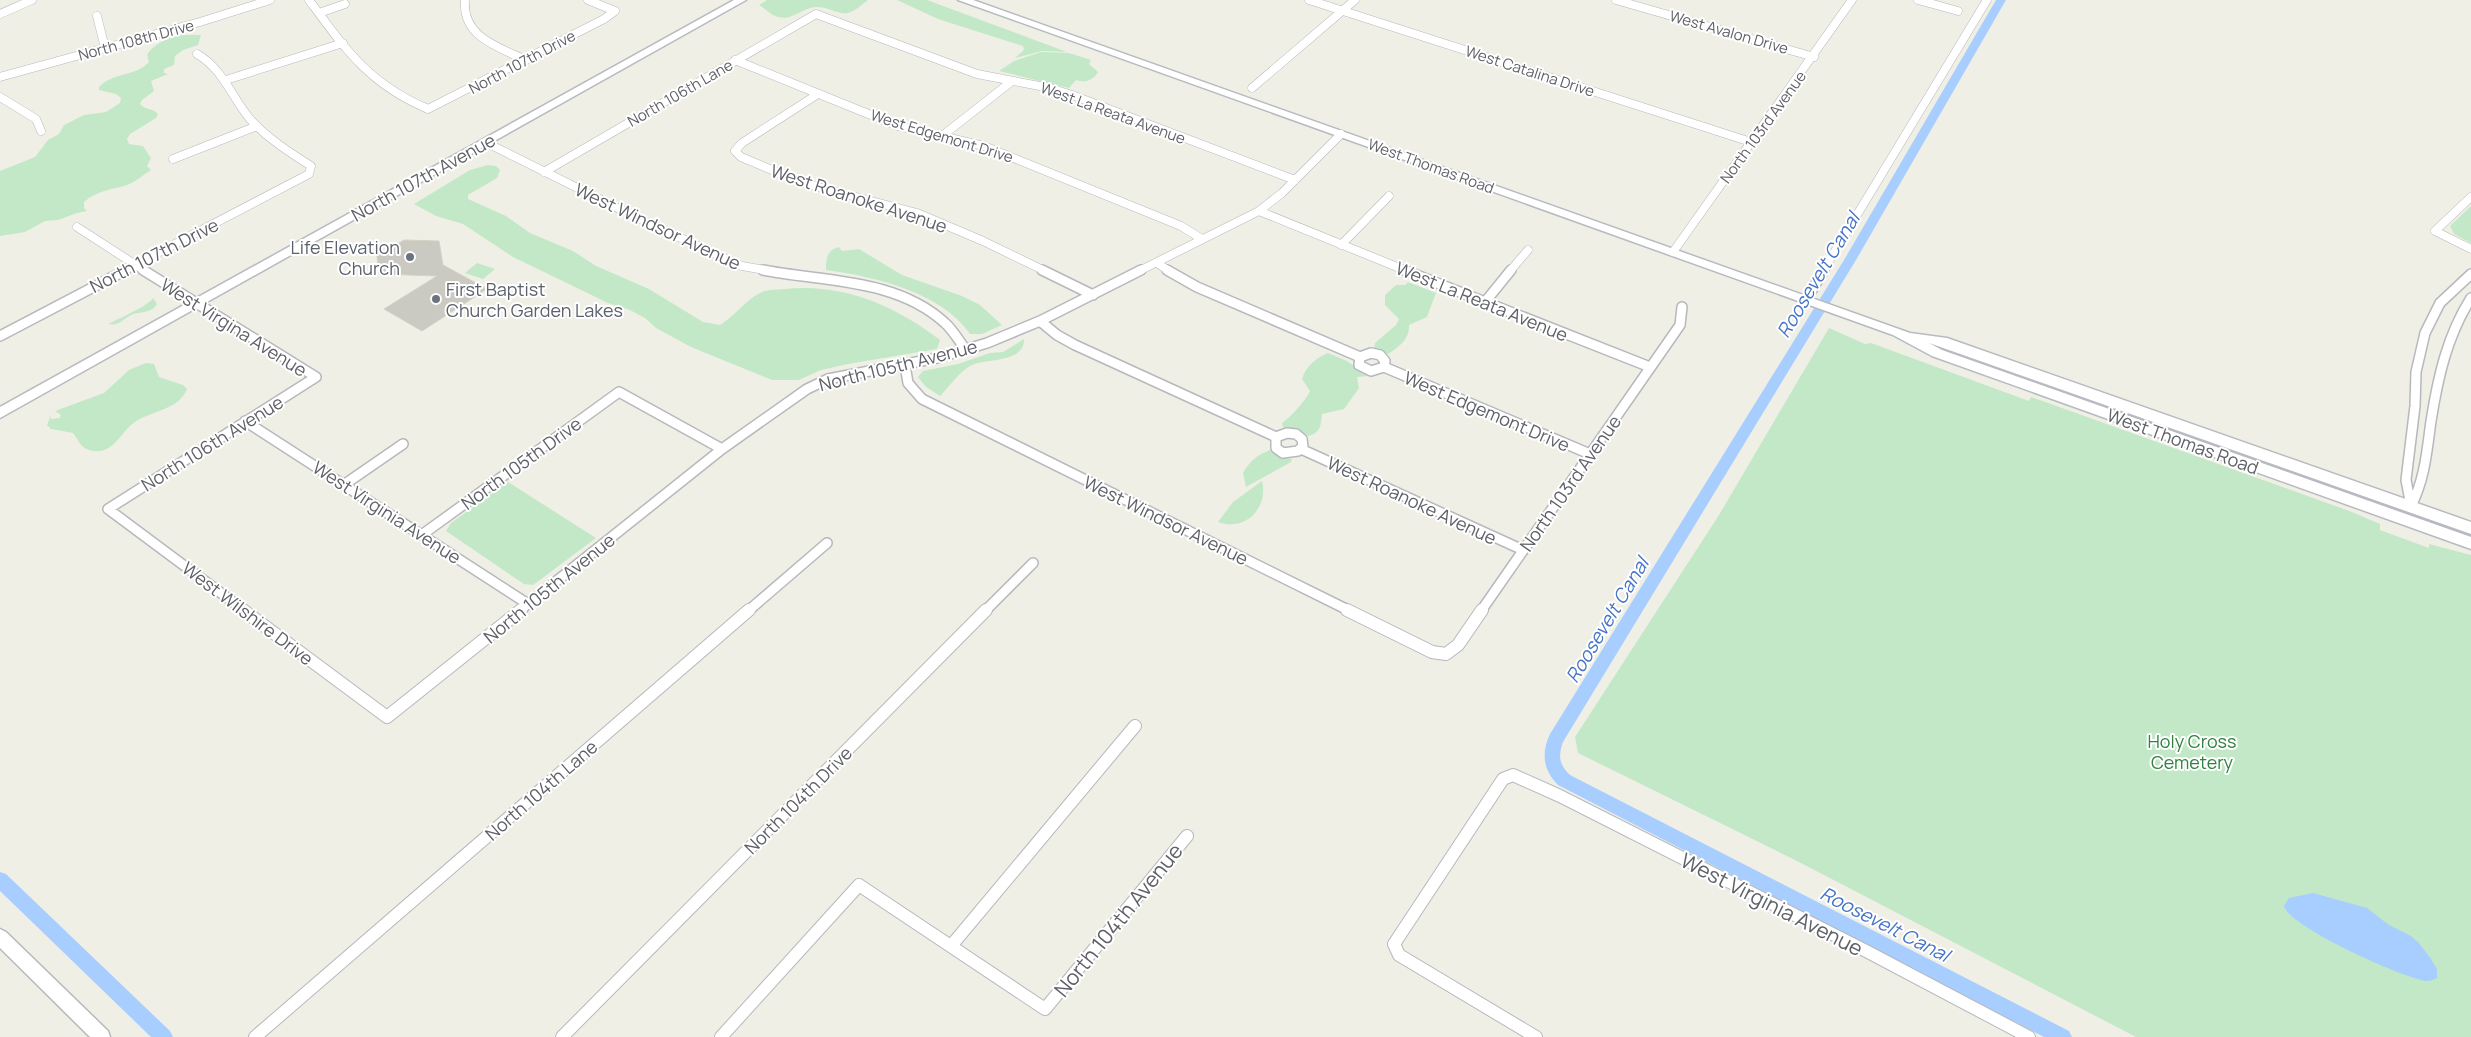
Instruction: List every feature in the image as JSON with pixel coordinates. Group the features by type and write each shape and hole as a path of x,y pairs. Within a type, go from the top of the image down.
{"main road":[{"name":"North 107th Avenue","path":"0,412 741,0"},
{"name":"West Thomas Road","path":"963,0 1837,311 1898,332 1942,341 2471,528"},
{"name":"West Thomas Road","path":"1898,332 1937,353 2471,543"}],"street":[{"path":"0,14 32,0"},
{"name":"North 108th Drive","path":"0,77 238,11 270,0"},
{"path":"226,80 343,43 309,0"},
{"path":"465,0 463,7 465,20 476,33 526,60"},
{"name":"North 107th Drive","path":"343,43 355,62 381,86 428,109 449,100 604,19 614,11 588,0"},
{"name":"West Catalina Drive","path":"1309,0 1751,142"},
{"path":"1252,88 1356,0"},
{"name":"West Avalon Drive","path":"1616,0 1814,57"},
{"name":"North 103rd Avenue","path":"1673,252 1814,57 1852,0"},
{"path":"1918,0 1958,11"},
{"path":"1806,300 1988,0"},
{"path":"319,13 345,4"},
{"name":"North 106th Lane","path":"544,172 816,14"},
{"name":"West La Reata Avenue","path":"816,14 826,16 977,74 1050,88 1072,95 1295,180"},
{"path":"97,16 105,48"},
{"path":"173,159 257,126 248,116 226,80 210,60 197,54"},
{"name":"West Edgemont Drive","path":"735,60 898,126 984,146 1181,226 1202,239"},
{"path":"942,136 1012,80"},
{"name":"West Roanoke Avenue","path":"818,94 742,143 735,151 740,157 803,183 917,213 982,241 1093,295"},
{"path":"0,98 36,119 41,131"},
{"name":"North 107th Drive","path":"0,336 308,174 311,166 280,146 257,126"},
{"name":"North 105th Avenue","path":"387,717 722,449 807,388 836,378 905,365 966,350 1040,321 1259,211 1295,180 1341,134"},
{"name":"West Windsor Avenue","path":"485,142 742,266 783,274 855,283 899,294 915,302 945,323 966,350"},
{"path":"1342,245 1389,196"},
{"path":"2471,197 2435,231 2471,249"},
{"name":"West La Reata Avenue","path":"1259,211 1277,220 1650,367"},
{"name":"West Virgina Avenue","path":"77,227 195,304 316,377"},
{"path":"1485,302 1528,250"},
{"name":"West Edgemont Drive","path":"1157,263 1176,276 1198,287 1360,357 1371,352 1380,355 1386,361 1384,367"},
{"path":"2411,506 2406,480 2415,406 2416,372 2425,333 2440,303 2471,274"},
{"path":"2411,506 2422,487 2434,401 2446,348 2459,316 2471,298"},
{"name":"North 103rd Avenue","path":"1446,654 1458,645 1680,326 1682,307"},
{"path":"1040,321 1075,345 1276,437"},
{"name":"West Edgemont Drive","path":"1360,357 1359,365 1365,370 1374,371 1384,367 1590,454"},
{"name":"West Windsor Avenue","path":"905,365 908,383 922,399 1432,652 1446,654"},
{"name":"North 106th Avenue","path":"108,508 316,377"},
{"name":"North 105th Drive","path":"423,534 619,392 722,449"},
{"name":"West Virginia Avenue","path":"246,421 423,534 528,604"},
{"path":"1283,433 1296,434 1302,439 1301,449 1293,453 1283,452 1274,444 1276,437 1283,433"},
{"path":"345,484 403,444"},
{"name":"West Roanoke Avenue","path":"1301,449 1523,550"},
{"name":"West Wilshire Drive","path":"108,508 387,717"},
{"name":"North 104th Lane","path":"255,1037 827,543"},
{"name":"North 104th Drive","path":"562,1037 1033,563"},
{"path":"951,946 1135,726"},
{"name":"West Virginia Avenue","path":"1536,1037 1399,955 1394,944 1503,779 1513,775 1560,796 1859,947 2030,1037"},
{"name":"North 104th Avenue","path":"721,1037 859,885 1045,1010 1187,836"},
{"path":"0,937 102,1037"}],"green space":[{"path":"767,0 868,0 848,13 815,7 783,18 773,15 759,5"},
{"path":"897,0 927,0 1067,52 1042,51 1015,58 1024,50 1023,46 938,19"},
{"path":"181,35 201,35 198,45 183,50 175,56 174,65 164,69 164,73 168,74 151,81 154,91 142,100 140,104 158,114 156,118 130,134 127,139 129,144 143,146 151,158 147,166 151,170 127,185 93,195 84,202 84,208 87,211 58,220 45,221 25,232 0,236 0,171 35,157 48,140 59,134 64,125 84,115 106,112 120,103 121,98 116,94 99,90 99,87 111,79 143,67 149,62 147,55 153,47 166,39"},
{"path":"1041,52 1069,53 1091,60 1089,64 1098,72 1088,80 1076,80 1069,88 999,71 1014,61"},
{"path":"488,165 496,166 500,170 497,178 468,195 468,199 506,216 530,233 573,251 596,266 649,289 703,322 720,325 756,295 765,291 806,288 827,290 867,299 905,316 940,340 937,349 821,370 799,380 772,380 691,347 656,328 645,318 630,310 608,303 513,257 463,224 436,216 414,204 470,170"},
{"path":"2471,206 2471,243 2454,234 2450,226"},
{"path":"839,247 842,251 859,249 902,275 962,296 980,305 1002,325 982,334 970,334 958,319 942,307 905,288 864,277 826,270 828,255 832,250"},
{"path":"477,263 495,269 483,279 465,273"},
{"path":"1408,282 1436,293 1427,317 1409,325 1406,338 1388,354 1374,348 1375,343 1396,325 1399,319 1385,305 1385,295 1396,285 1405,285"},
{"path":"153,298 157,304 152,309 131,315 118,323 108,324 140,308"},
{"name":"Holy Cross Cemetery","path":"1829,328 1865,344 1871,343 2029,401 2031,397 2352,512 2380,524 2380,530 2429,548 2429,544 2471,555 2471,1037 2136,1037 1797,861 1578,753 1575,737 1719,515"},
{"path":"1024,339 1023,347 1018,353 1002,359 970,366 940,396 925,386 918,377 923,371 958,364 990,353 1003,352"},
{"path":"1328,353 1347,361 1368,376 1357,377 1359,388 1344,409 1322,414 1320,425 1315,433 1308,436 1294,429 1283,427 1282,423 1298,408 1310,391 1302,379 1306,370 1319,357"},
{"path":"146,363 154,364 159,377 183,385 187,389 183,397 170,407 146,416 131,425 111,446 101,451 90,450 81,445 73,433 51,429 47,425 51,415 51,419 60,418 61,415 55,411 104,393 129,370"},
{"path":"1270,450 1281,457 1292,459 1291,462 1246,487 1243,473 1254,459"},
{"path":"1262,481 1262,500 1253,515 1246,521 1237,524 1218,522 1233,502"},
{"path":"508,482 596,538 533,585 524,584 446,531 451,523"}],"water":[{"path":"2313,893 2367,908 2389,925 2411,936 2431,959 2437,969 2437,978 2426,981 2413,978 2348,950 2305,926 2291,915 2284,906 2289,898"}],"building":[{"path":"404,240 439,241 443,265 487,289 422,331 384,309 437,276 379,274 377,256"}],"waterway":[{"name":"Roosevelt Canal","path":"2001,0 1850,260 1556,739 1552,750 1552,761 1556,771 1564,780 2063,1037"},
{"path":"0,880 164,1037"}],"place":[{"name":"Life Elevation Church","path":"410,257"},
{"name":"First Baptist Church Garden Lakes","path":"436,299"}]}
